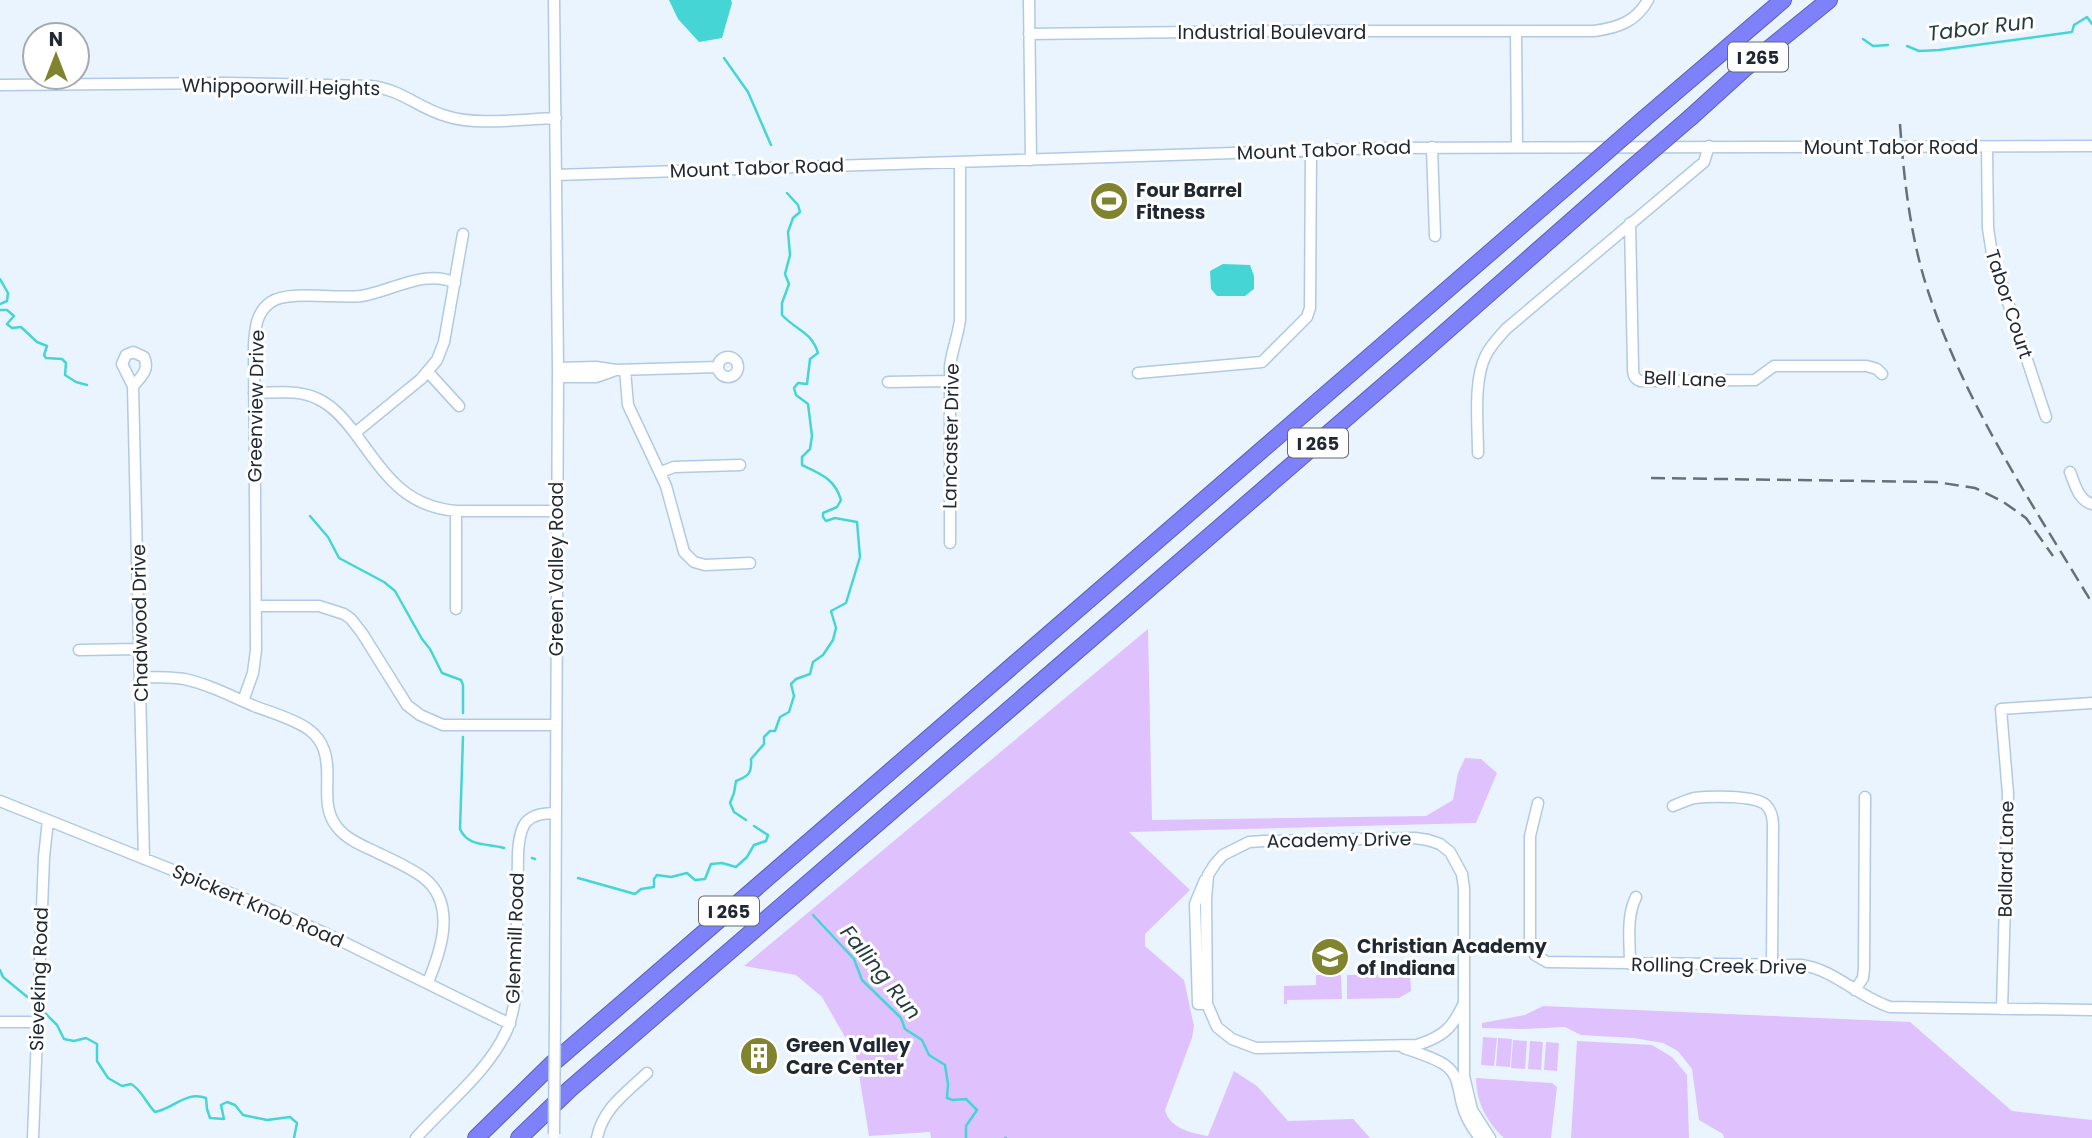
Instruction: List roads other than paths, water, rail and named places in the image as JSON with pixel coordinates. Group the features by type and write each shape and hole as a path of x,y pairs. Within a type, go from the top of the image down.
{"highway":[{"name":"I 265","path":"475,1138 553,1063 1783,0"},
{"name":"I 265","path":"519,1138 570,1089 1417,358 1744,69 1829,0"}],"street":[{"name":"Green Valley Road","path":"554,0 558,372 554,1136"},
{"path":"1029,0 1031,160"},
{"name":"Industrial Boulevard","path":"1029,34 1594,31 1629,21 1648,0"},
{"path":"1516,31 1517,146"},
{"name":"Whippoorwill Heights","path":"0,85 226,83 370,86 393,90 435,112 456,119 556,118"},
{"path":"1478,453 1480,370 1493,344 1506,329 1704,162 1709,146"},
{"name":"Mount Tabor Road","path":"556,175 1432,147 2092,146"},
{"path":"1432,147 1435,236"},
{"name":"Tabor Court","path":"1987,147 1987,228 1992,254 2046,417"},
{"path":"1138,373 1262,362 1307,317 1310,308 1311,150"},
{"name":"Lancaster Drive","path":"950,543 950,381 953,347 960,320 960,162"},
{"name":"Bell Lane","path":"1630,223 1633,366 1637,380 1755,380 1774,366 1867,366 1882,374"},
{"path":"355,433 428,372 437,360 444,342 463,234"},
{"name":"Greenview Drive","path":"243,701 254,666 255,327 262,311 274,300 289,296 368,295 426,279 445,279 455,283"},
{"path":"558,372 596,367 621,370 718,367"},
{"path":"621,370 631,413 661,472 688,557 705,565 750,563"},
{"path":"428,372 459,406"},
{"path":"888,382 950,381"},
{"name":"Chadwood Drive","path":"133,386 144,859"},
{"path":"254,393 297,393 317,398 337,413 355,433 387,477 419,503 456,511 556,511"},
{"path":"661,472 674,467 740,465"},
{"path":"2070,472 2081,498 2092,504"},
{"path":"456,511 456,609"},
{"path":"256,606 319,606 351,619 407,705 443,725 555,725"},
{"path":"79,650 140,649"},
{"path":"141,677 167,677 190,681 296,722 317,736 326,757 327,803 336,827 356,842 426,879 437,892 442,908 443,934 438,958 428,982"},
{"name":"Ballard Lane","path":"2002,1009 2008,794 2001,709 2092,703"},
{"path":"1855,990 1863,978 1864,968 1865,797"},
{"path":"1673,806 1696,798 1743,798 1758,800 1769,808 1773,826 1772,965"},
{"name":"Spickert Knob Road","path":"0,801 325,933 510,1024"},
{"name":"Rolling Creek Drive","path":"1538,803 1530,836 1532,950 1547,962 1816,968 1872,1000 1890,1007 2092,1010"},
{"name":"Glenmill Road","path":"416,1138 489,1059 510,1024 516,993 520,834 532,816 556,813"},
{"name":"Sieveking Road","path":"33,1138 44,857 48,820"},
{"name":"Academy Drive","path":"1463,1005 1455,1023 1430,1047 1256,1048 1232,1039 1217,1027 1202,1004 1195,904 1202,886 1214,864 1223,855 1249,842 1415,838 1440,844 1450,852 1462,874 1464,1076 1472,1110 1490,1138"},
{"path":"1630,964 1630,917 1636,897"},
{"path":"0,1022 38,1022"},
{"path":"1398,1046 1444,1065 1457,1078 1462,1104 1480,1138"},
{"path":"1418,1054 1430,1047 1456,1065 1464,1076"},
{"path":"597,1138 602,1121 611,1106 647,1073"}],"water":[{"path":"669,0 731,0 722,38 699,42 678,19"},
{"path":"1223,264 1250,265 1254,276 1254,289 1245,296 1217,296 1211,289 1210,271"}],"waterway":[{"name":"Tabor Run","path":"1907,46 1919,51 1939,50 2072,32 2074,25 2087,17 2092,24"},
{"name":"Tabor Run","path":"1863,39 1873,46 1888,45"},
{"name":"Falling Run","path":"724,58 748,92 771,145"},
{"name":"Falling Run","path":"746,820 734,812 730,803 736,781 749,773 751,759 764,744 764,737 770,731 775,731 780,717 789,712 794,696 791,684 810,674 813,662 823,655 833,640 836,628 831,611 846,603 860,557 857,522 835,518 826,521 823,517 823,513 837,507 841,500 835,487 821,474 802,465 802,457 810,449 812,436 808,404 796,395 794,388 798,383 807,384 810,359 818,353 812,340 782,315 782,303 789,284 785,274 790,255 788,232 793,218 800,212 798,205 787,193"},
{"path":"0,279 8,293 7,301 0,304"},
{"path":"0,310 7,310 14,316 7,324 12,328 21,327 37,342 47,346 44,355 46,358 62,359 66,363 65,375 87,385"},
{"path":"310,516 328,537 339,558 384,582 395,591 442,673 461,680 463,713"},
{"path":"463,737 460,829 463,835 473,842 504,848"},
{"path":"578,878 635,894 641,889 654,887 657,875 671,877 687,873 695,880 705,879 711,864 722,863 736,867 747,857 754,845 766,841 768,835 754,826"},
{"name":"Falling Run","path":"813,915 854,959 862,980 901,1018 905,1029 922,1040 929,1055 945,1065 947,1098 966,1099 977,1110 966,1126 966,1138"},
{"path":"0,970 3,977 31,1000"},
{"path":"44,1012 57,1025 64,1039 74,1041 86,1038 97,1044 97,1061 108,1078 122,1086 135,1086 155,1112 186,1098 199,1096 206,1098 210,1118 224,1119 221,1105 227,1102 235,1105 243,1115 267,1120 290,1117 297,1123 294,1138"}],"railway":[{"path":"1900,124 1913,233 1923,276 1945,338 2003,454 2092,603"},
{"path":"1651,478 1936,482 1975,488 2002,501 2026,518 2053,556"}],"place":[{"name":"Four Barrel Fitness","path":"1109,201"},
{"name":"Christian Academy of Indiana","path":"1330,957"},
{"name":"Green Valley Care Center","path":"759,1056"}]}
